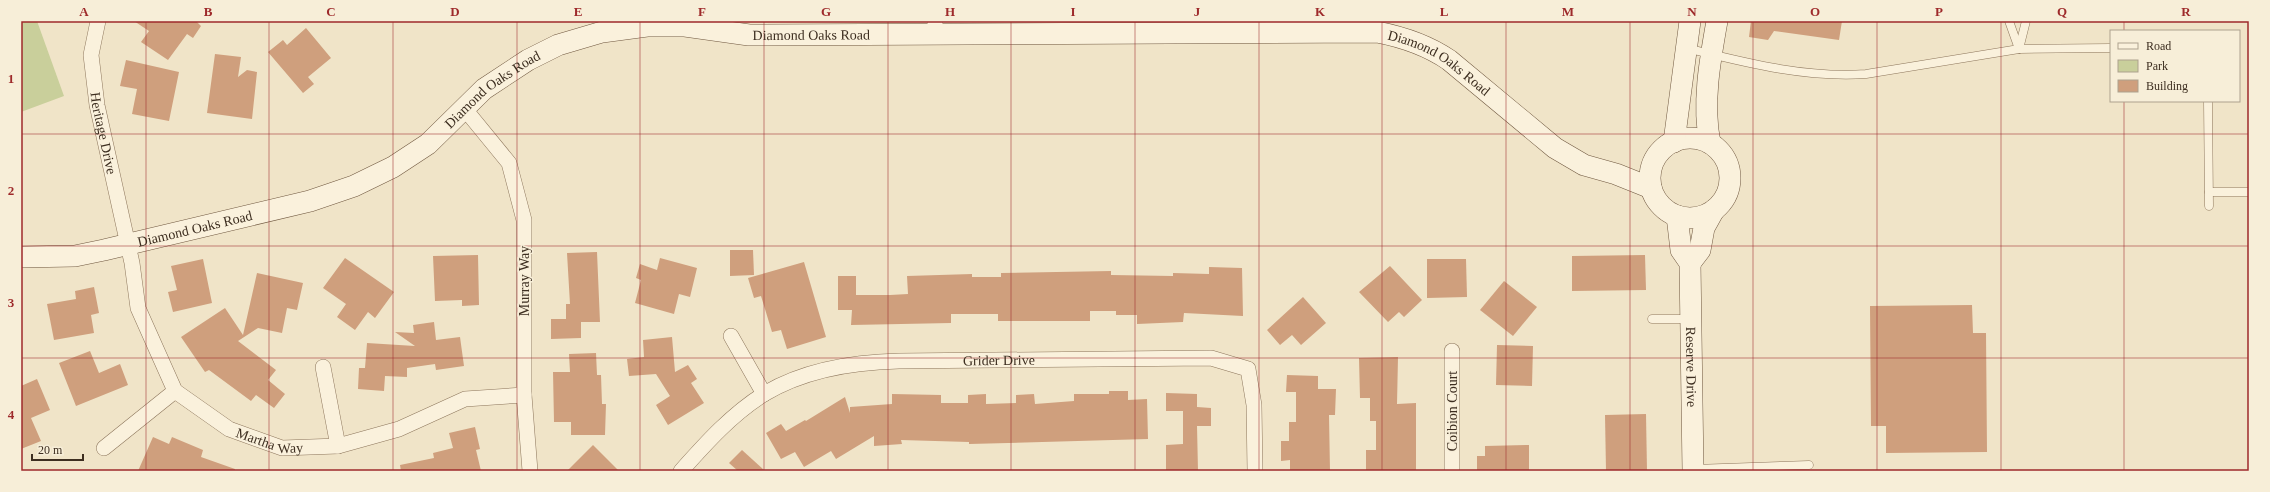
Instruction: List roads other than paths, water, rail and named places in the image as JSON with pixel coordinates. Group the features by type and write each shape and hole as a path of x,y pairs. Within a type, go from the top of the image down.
{"street":[{"name":"Heritage Drive","path":"98,21 91,56 97,105 128,244"},
{"path":"1674,142 1680,106 1690,21"},
{"path":"1710,143 1706,125 1711,54 1717,21"},
{"name":"Diamond Oaks Road","path":"21,257 75,256 310,201 354,186 393,167 428,144 484,89 528,60 600,26 685,26 749,35 935,27 1377,32 1400,36 1437,52 1449,60 1569,158 1584,165 1616,174 1651,188"},
{"name":"Murray Way","path":"464,108 509,163 524,220 524,395 530,471"},
{"path":"1690,262 1700,250 1704,228 1714,210 1726,194 1730,176 1727,163 1720,152 1710,143 1698,139 1686,139 1674,142 1665,147 1653,164 1650,174 1651,188 1656,200 1665,210 1677,216 1690,218 1703,216 1714,210"},
{"path":"1616,174 1653,164"},
{"name":"Reserve Drive","path":"1677,216 1681,250 1690,262 1693,470"},
{"path":"104,448 175,391 138,308 128,244"},
{"path":"731,336 764,394"},
{"name":"Coibion Court","path":"1452,351 1452,471"},
{"name":"Grider Drive","path":"682,471 728,422 764,394 798,379 831,369 867,362 1211,358 1248,369 1254,405 1255,471"},
{"path":"323,367 338,446"},
{"name":"Martha Way","path":"175,391 229,429 282,448 338,446 399,429 465,399 524,395"}],"lane":[{"path":"2009,21 2019,49"},
{"path":"2019,49 2026,21"},
{"path":"1686,48 1801,73 1843,75 1866,74 2019,49 2110,48"},
{"path":"2208,102 2208,206"},
{"path":"2208,192 2249,192"},
{"path":"1652,319 1691,319"},
{"path":"1693,470 1809,465"}]}
